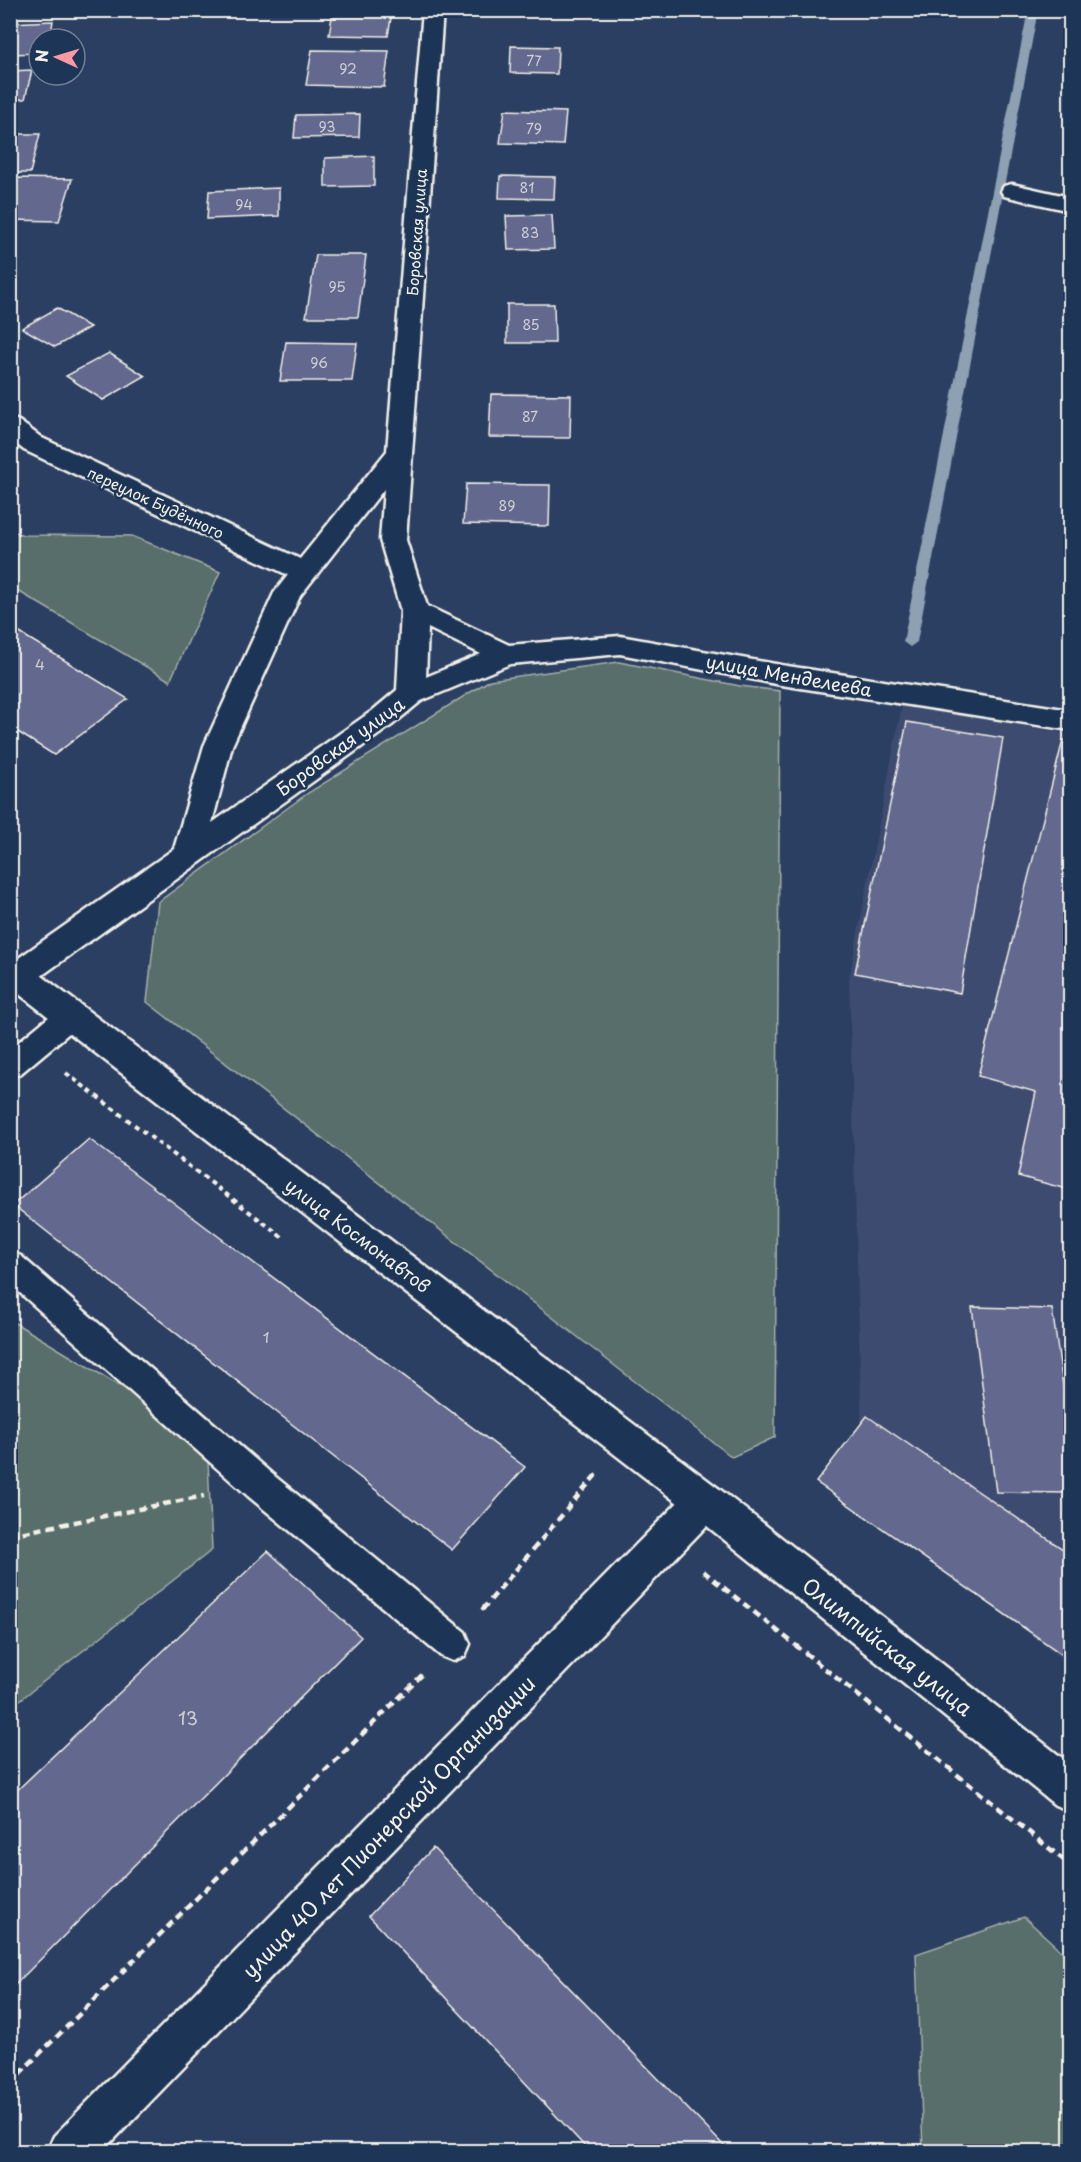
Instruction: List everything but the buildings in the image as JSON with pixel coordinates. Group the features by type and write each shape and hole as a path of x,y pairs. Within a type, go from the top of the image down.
{"street":[{"name":"Боровская улица","path":"15,972 188,855 382,718 411,694 415,611 393,540 433,10"},
{"path":"1012,191 1071,204"},
{"name":"переулок Будённого","path":"10,426 33,444 305,572"},
{"path":"188,855 218,746 288,593 399,453"},
{"path":"415,611 506,655"},
{"name":"улица Менделеева","path":"411,694 506,655 620,645 781,675 1071,720"},
{"name":"улица Космонавтов","path":"15,972 705,1501"},
{"name":"Олимпийская улица","path":"705,1501 1071,1790"},
{"name":"улица 40 лет Пионерской Организации","path":"70,2151 705,1501"}],"lane":[{"path":"10,1066 71,1015"},
{"path":"10,1265 260,1485 453,1644"}],"path":[{"path":"10,1535 260,1485"},
{"path":"700,1569 1071,1865"}],"shaded area":[{"path":"902,705 1070,734 1070,1664 864,1509 849,979"}],"green space":[{"path":"11,530 23,535 132,536 220,572 170,681 11,587"},
{"path":"619,662 740,686 780,691 775,1437 732,1457 147,1002 158,902 308,793 490,680"},
{"path":"10,1320 207,1438 212,1550 11,1707"},
{"path":"1024,1917 1070,1959 1070,2151 923,2151 916,1954"}],"waterway":[{"path":"910,642 1033,10"}]}
